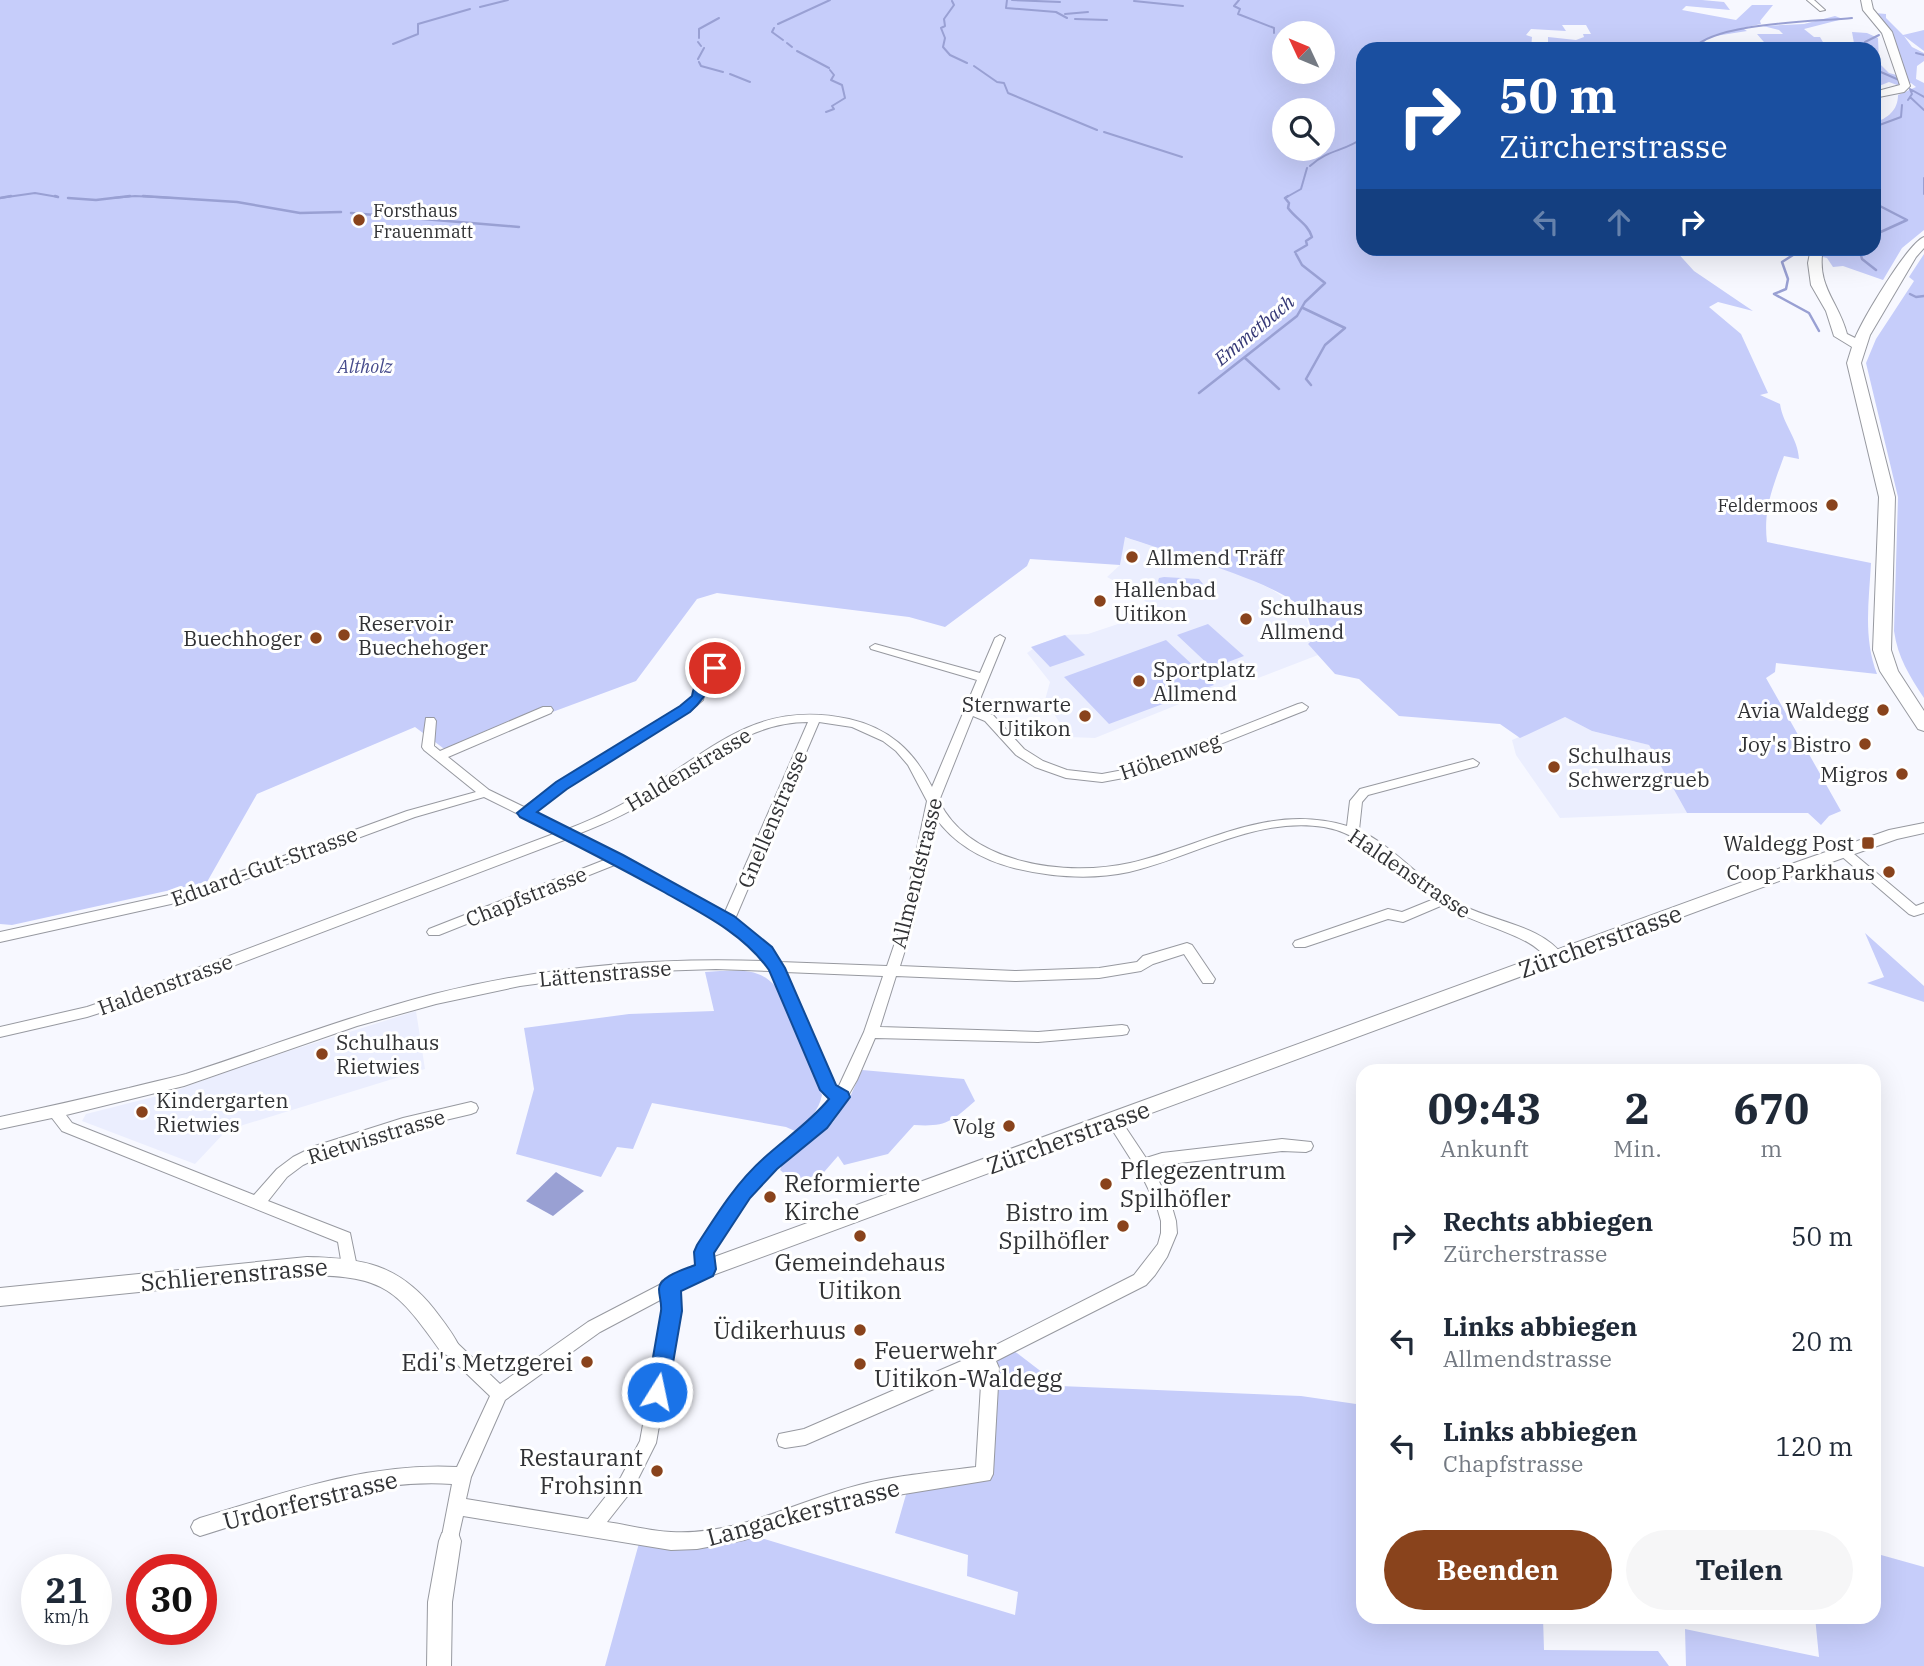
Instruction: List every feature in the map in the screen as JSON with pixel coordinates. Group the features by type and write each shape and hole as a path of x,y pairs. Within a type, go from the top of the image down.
{"main road":[{"path":"1866,0 1868,10 1887,32 1905,86 1900,90 1881,94"},
{"path":"1924,241 1911,255 1858,345 1854,372 1887,497 1882,650 1889,671 1924,725"},
{"path":"1816,256 1812,277 1838,318 1841,336 1858,345"}],"street":[{"path":"1810,0 1822,10"},
{"name":"Allmendstrasse","path":"706,1269 704,1252 743,1192 770,1164 820,1123 841,1097 870,1032 907,925 933,799 1000,638"},
{"path":"875,647 984,678"},
{"path":"525,813 561,786 685,709 699,697 700,686 730,650"},
{"name":"Höhenweg","path":"971,711 989,718 1020,752 1039,764 1066,774 1102,778 1141,771 1301,707"},
{"path":"430,722 428,747 439,756 547,710"},
{"name":"Haldenstrasse","path":"0,1032 87,1013 157,989 567,834 628,806 740,733 782,720 815,718 862,726 892,742 912,762 940,815 951,829 978,849 1021,865 1075,872 1130,867 1275,823 1308,820 1353,831 1444,900 1472,917 1537,939 1557,957"},
{"name":"Gnellenstrasse","path":"728,920 815,718"},
{"name":"Chapfstrasse","path":"439,756 485,793 618,859 728,920 766,952 777,968 829,1090 841,1097"},
{"path":"1353,831 1356,801 1364,792 1473,763"},
{"name":"Eduard-Gut-Strasse","path":"0,937 189,895 411,814 485,793"},
{"name":"Zürcherstrasse","path":"499,1394 594,1327 706,1269 1844,852 1895,834 1924,828"},
{"path":"1844,852 1914,911 1924,908"},
{"name":"Chapfstrasse","path":"434,932 618,859"},
{"path":"1300,944 1388,914 1403,917 1444,900"},
{"name":"Lättenstrasse","path":"0,1123 184,1080 355,1021 436,999 520,981 625,967 716,964 1015,976 1099,973 1141,966 1148,960 1187,948 1208,979"},
{"path":"870,1032 1038,1037 1122,1030"},
{"name":"Rietwisstrasse","path":"257,1203 282,1174 298,1161 320,1150 403,1124 471,1108"},
{"path":"59,1111 60,1118 67,1127 345,1238 349,1267"},
{"path":"785,1440 805,1437 986,1358 1140,1280 1154,1266 1169,1233 1160,1196 1113,1120"},
{"path":"1142,1165 1162,1159 1282,1145 1306,1146"},
{"name":"Schlierenstrasse","path":"0,1297 294,1267 349,1267 377,1272 409,1293 449,1346 499,1394"},
{"path":"593,1526 627,1483 648,1443 672,1311 673,1301 669,1287"},
{"name":"Langackerstrasse","path":"456,1506 593,1526 671,1541 699,1541 745,1533 856,1494 984,1474 991,1368 986,1358"},
{"path":"439,1666 440,1602 456,1506 463,1476 499,1394"},
{"name":"Urdorferstrasse","path":"200,1527 373,1480 438,1473 463,1476"}],"shaded area":[{"path":"1124,537 1241,575 1271,589 1304,611 1313,639 1308,644 1318,655 1253,680 1244,678 1095,738 1069,737 1045,700 1050,682 1027,653 1040,644 1064,635 1088,634 1145,615 1151,606 1133,591 1107,577 1120,565"},
{"path":"1565,717 1592,731 1649,745 1687,813 1560,818 1516,755 1512,740"},
{"path":"416,1011 425,1069 227,1130 195,1164 82,1121 86,1114 169,1093 248,1064"},
{"path":"556,1172 584,1191 553,1216 526,1201"}],"green space":[{"name":"Altholz","path":"0,0 1702,0 1724,2 1730,10 1686,6 1682,10 1736,20 1752,5 1773,5 1760,21 1761,24 1742,28 1747,31 1709,37 1704,42 1548,42 1548,37 1576,40 1584,37 1583,34 1591,34 1586,25 1562,25 1566,31 1531,29 1526,35 1532,37 1532,42 1356,42 1356,256 1680,256 1694,271 1753,311 1718,302 1709,307 1741,334 1768,393 1760,395 1780,404 1798,451 1799,459 1784,456 1776,478 1768,508 1767,542 1871,563 1868,633 1877,674 1776,663 1775,672 1766,678 1841,811 1829,816 1821,825 1808,813 1687,813 1649,745 1592,731 1565,717 1520,738 1500,724 1399,716 1359,679 1335,674 1308,644 1313,639 1308,618 1294,601 1250,579 1125,537 1120,565 1030,559 1027,566 945,627 909,617 717,593 697,599 636,681 447,751 415,727 257,794 207,882 12,925 0,924"},
{"path":"1875,13 1886,14 1886,18 1903,35 1924,30 1924,51 1904,36 1912,47 1924,53 1924,61 1917,66 1916,79 1924,83 1924,230 1902,248 1883,280 1843,266 1833,267 1827,258 1819,256 1881,256 1881,120 1891,113 1898,95 1916,87 1911,83 1897,85 1889,82 1881,85 1881,65 1889,73 1908,78"},
{"path":"1835,16 1843,19 1804,29 1814,37 1820,37 1823,42 1764,42 1757,34 1783,34 1779,30 1763,26 1804,24"},
{"path":"1852,32 1867,33 1878,38 1878,42 1854,42"},
{"path":"1924,254 1924,698 1905,666 1894,631 1898,497 1866,363 1876,339 1914,281 1909,277"},
{"path":"1164,577 1199,579 1203,584 1176,594 1164,589 1158,581"},
{"path":"1208,624 1244,656 1212,668 1177,635"},
{"path":"1065,635 1085,655 1050,667 1031,647"},
{"name":"Sportplatz Allmend","path":"1166,640 1214,685 1109,724 1064,677"},
{"path":"1865,933 1924,986 1924,1002 1867,983 1884,977"},
{"path":"705,972 752,972 769,980 776,987 822,1095 816,1111 808,1120 795,1131 786,1127 652,1103 633,1149 617,1147 601,1177 516,1154 534,1089 524,1028 629,1014 714,1011"},
{"path":"862,1070 964,1079 975,1101 948,1122 914,1125 888,1154 844,1165 838,1156 818,1179 802,1188 780,1170 783,1162 833,1122 850,1097"},
{"path":"1009,1347 1060,1386 1301,1396 1356,1404 1356,1624 1543,1624 1544,1650 1658,1651 1669,1666 605,1666 641,1536 745,1533 1015,1615 1018,1592 967,1576 968,1555 895,1533 909,1484 984,1474 986,1358"},
{"path":"1881,1555 1924,1567 1924,1666 1686,1666 1685,1629 1819,1657 1816,1624 1881,1624"}],"waterway":[{"path":"480,7 508,0"},
{"path":"778,24 830,0"},
{"path":"1007,0 1006,8 1056,12 1067,18"},
{"path":"1012,0 1060,2"},
{"path":"1239,0 1234,6 1240,9 1238,14 1272,27"},
{"path":"952,1 954,5 944,19 945,26 941,28 945,38 943,47 950,55 967,63"},
{"path":"1134,1 1183,6"},
{"path":"393,44 418,34 418,24 470,9"},
{"path":"1065,14 1088,12"},
{"path":"699,38 699,29 719,18"},
{"name":"Emmetbach","path":"1701,42 1743,28 1852,18"},
{"path":"1075,19 1107,20"},
{"path":"774,28 772,32 783,40"},
{"path":"1865,42 1879,35"},
{"path":"698,42 701,46"},
{"path":"787,43 792,47"},
{"path":"698,59 704,48"},
{"path":"797,51 829,68"},
{"path":"1916,53 1924,55"},
{"path":"699,62 701,66 723,72"},
{"path":"974,66 997,82 1004,83 1008,93 1097,130"},
{"path":"826,112 834,109 832,106 845,98 842,85 831,80 834,75 830,70"},
{"path":"1881,72 1899,80 1899,83"},
{"path":"730,74 750,82"},
{"path":"1910,97 1910,89 1924,97"},
{"path":"1910,97 1924,110"},
{"path":"1881,124 1901,117 1902,105"},
{"path":"1104,132 1182,157"},
{"name":"Emmetbach","path":"1310,166 1323,156 1356,142"},
{"name":"Emmetbach","path":"1285,198 1301,189 1307,168"},
{"path":"1924,178 1924,194"},
{"path":"11,196 0,198 35,193 58,197 55,196"},
{"path":"113,198 130,196"},
{"path":"143,196 237,202 300,213 341,212"},
{"path":"71,198 68,198 96,200 113,198"},
{"path":"113,198 173,198"},
{"name":"Emmetbach","path":"1285,198 1289,203 1288,208 1312,237 1306,241 1307,245 1295,252"},
{"path":"1881,207 1907,220 1881,232"},
{"path":"351,213 519,227"},
{"name":"Emmetbach","path":"1199,393 1297,316 1305,302 1325,283 1302,265 1296,254"},
{"path":"1791,256 1782,262 1788,279 1786,289 1774,294 1809,313 1819,331"},
{"path":"1861,256 1876,270"},
{"path":"1910,294 1916,297 1924,296"},
{"path":"1303,308 1345,328 1325,345 1306,379 1311,385"},
{"path":"1245,358 1279,389"}],"place":[{"name":"Forsthaus Frauenmatt","path":"359,220"},
{"name":"Feldermoos","path":"1832,505"},
{"name":"Allmend Träff","path":"1132,557"},
{"name":"Hallenbad Uitikon","path":"1100,601"},
{"name":"Schulhaus Allmend","path":"1246,619"},
{"name":"Reservoir Buechehoger","path":"344,635"},
{"name":"Buechhoger","path":"316,638"},
{"name":"Sportplatz Allmend","path":"1139,681"},
{"name":"Avia Waldegg","path":"1883,710"},
{"name":"Sternwarte Uitikon","path":"1085,716"},
{"name":"Joy's Bistro","path":"1865,744"},
{"name":"Schulhaus Schwerzgrueb","path":"1554,767"},
{"name":"Migros","path":"1902,774"},
{"name":"Waldegg Post","path":"1868,843"},
{"name":"Coop Parkhaus","path":"1889,872"},
{"name":"Schulhaus Rietwies","path":"322,1054"},
{"name":"Kindergarten Rietwies","path":"142,1112"},
{"name":"Volg","path":"1009,1126"},
{"name":"Pflegezentrum Spilhöfler","path":"1106,1184"},
{"name":"Reformierte Kirche","path":"770,1197"},
{"name":"Bistro im Spilhöfler","path":"1123,1226"},
{"name":"Gemeindehaus Uitikon","path":"860,1236"},
{"name":"Üdikerhuus","path":"860,1330"},
{"name":"Edi's Metzgerei","path":"587,1362"},
{"name":"Feuerwehr Uitikon-Waldegg","path":"860,1364"},
{"name":"Restaurant Frohsinn","path":"657,1471"}],"route":[{"path":"657,1392 672,1311 673,1301 669,1287 706,1269 704,1252 743,1192 770,1164 820,1123 841,1097 829,1090 777,968 766,952 728,920 618,859 525,813 547,795 685,709 699,697 700,686 715,668"}]}
